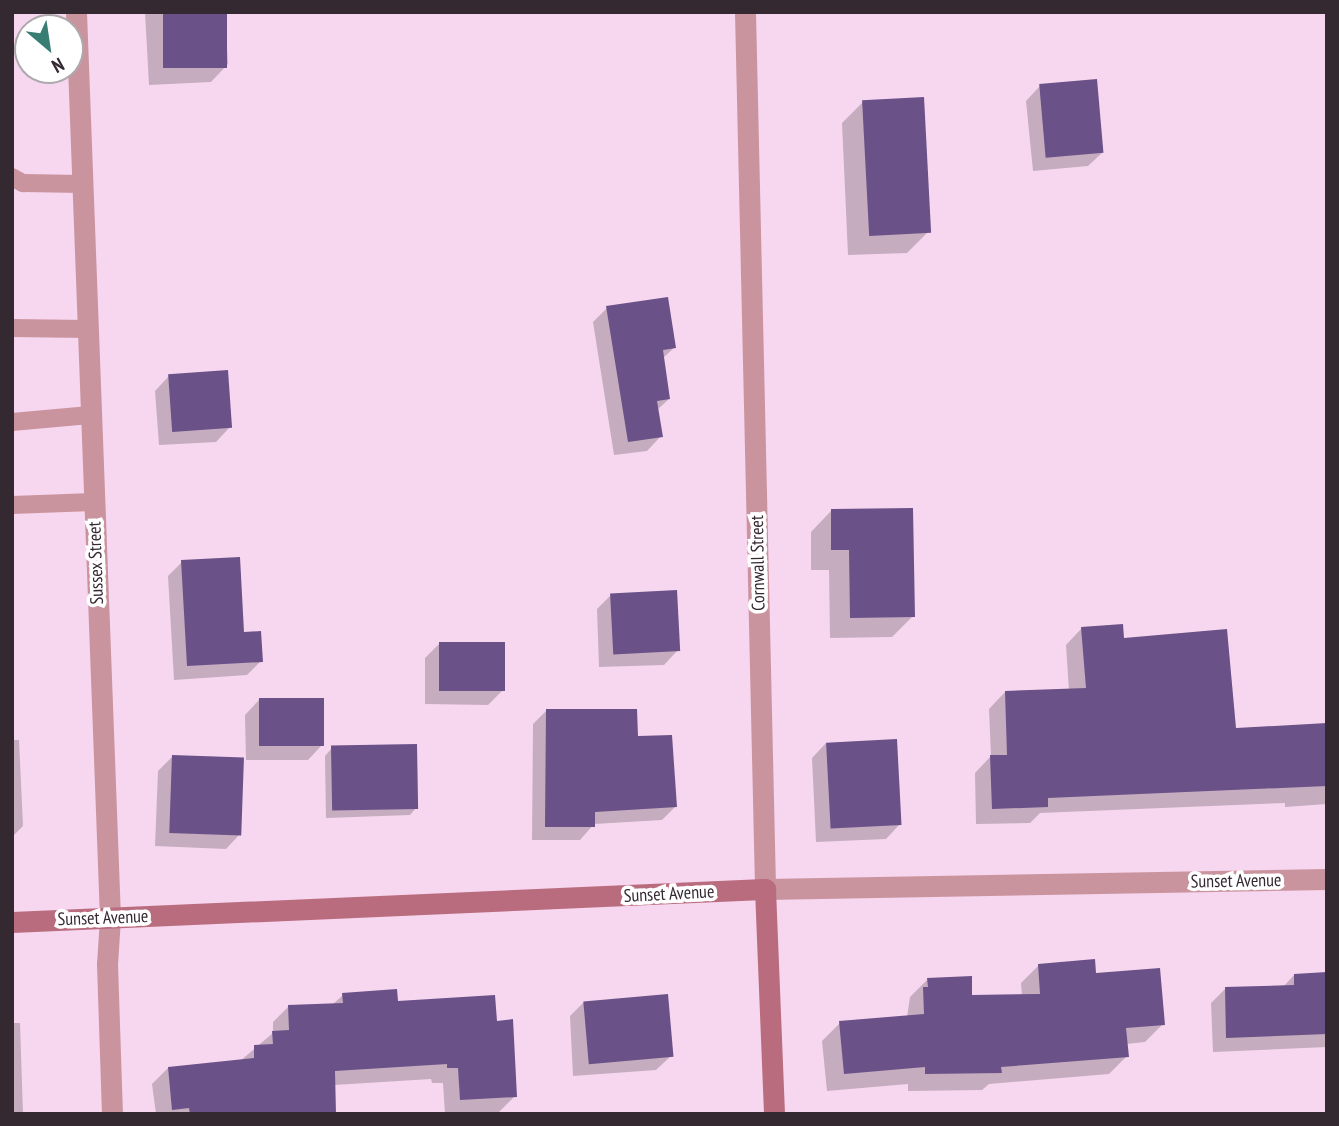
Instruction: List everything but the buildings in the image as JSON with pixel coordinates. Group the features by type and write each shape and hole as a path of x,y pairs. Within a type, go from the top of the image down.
{"main road":[{"name":"Sunset Avenue","path":"12,922 765,889"},
{"name":"Cornwall Street","path":"765,889 774,1114"}],"street":[{"name":"Sussex Street","path":"76,12 110,918 107,964 112,1114"},
{"name":"Cornwall Street","path":"745,12 765,889"},
{"name":"Sunset Avenue","path":"765,889 1327,879"}],"lane":[{"path":"12,177 23,183 81,184"},
{"path":"12,328 87,329"},
{"path":"12,422 90,415"},
{"path":"12,505 93,502"}]}
